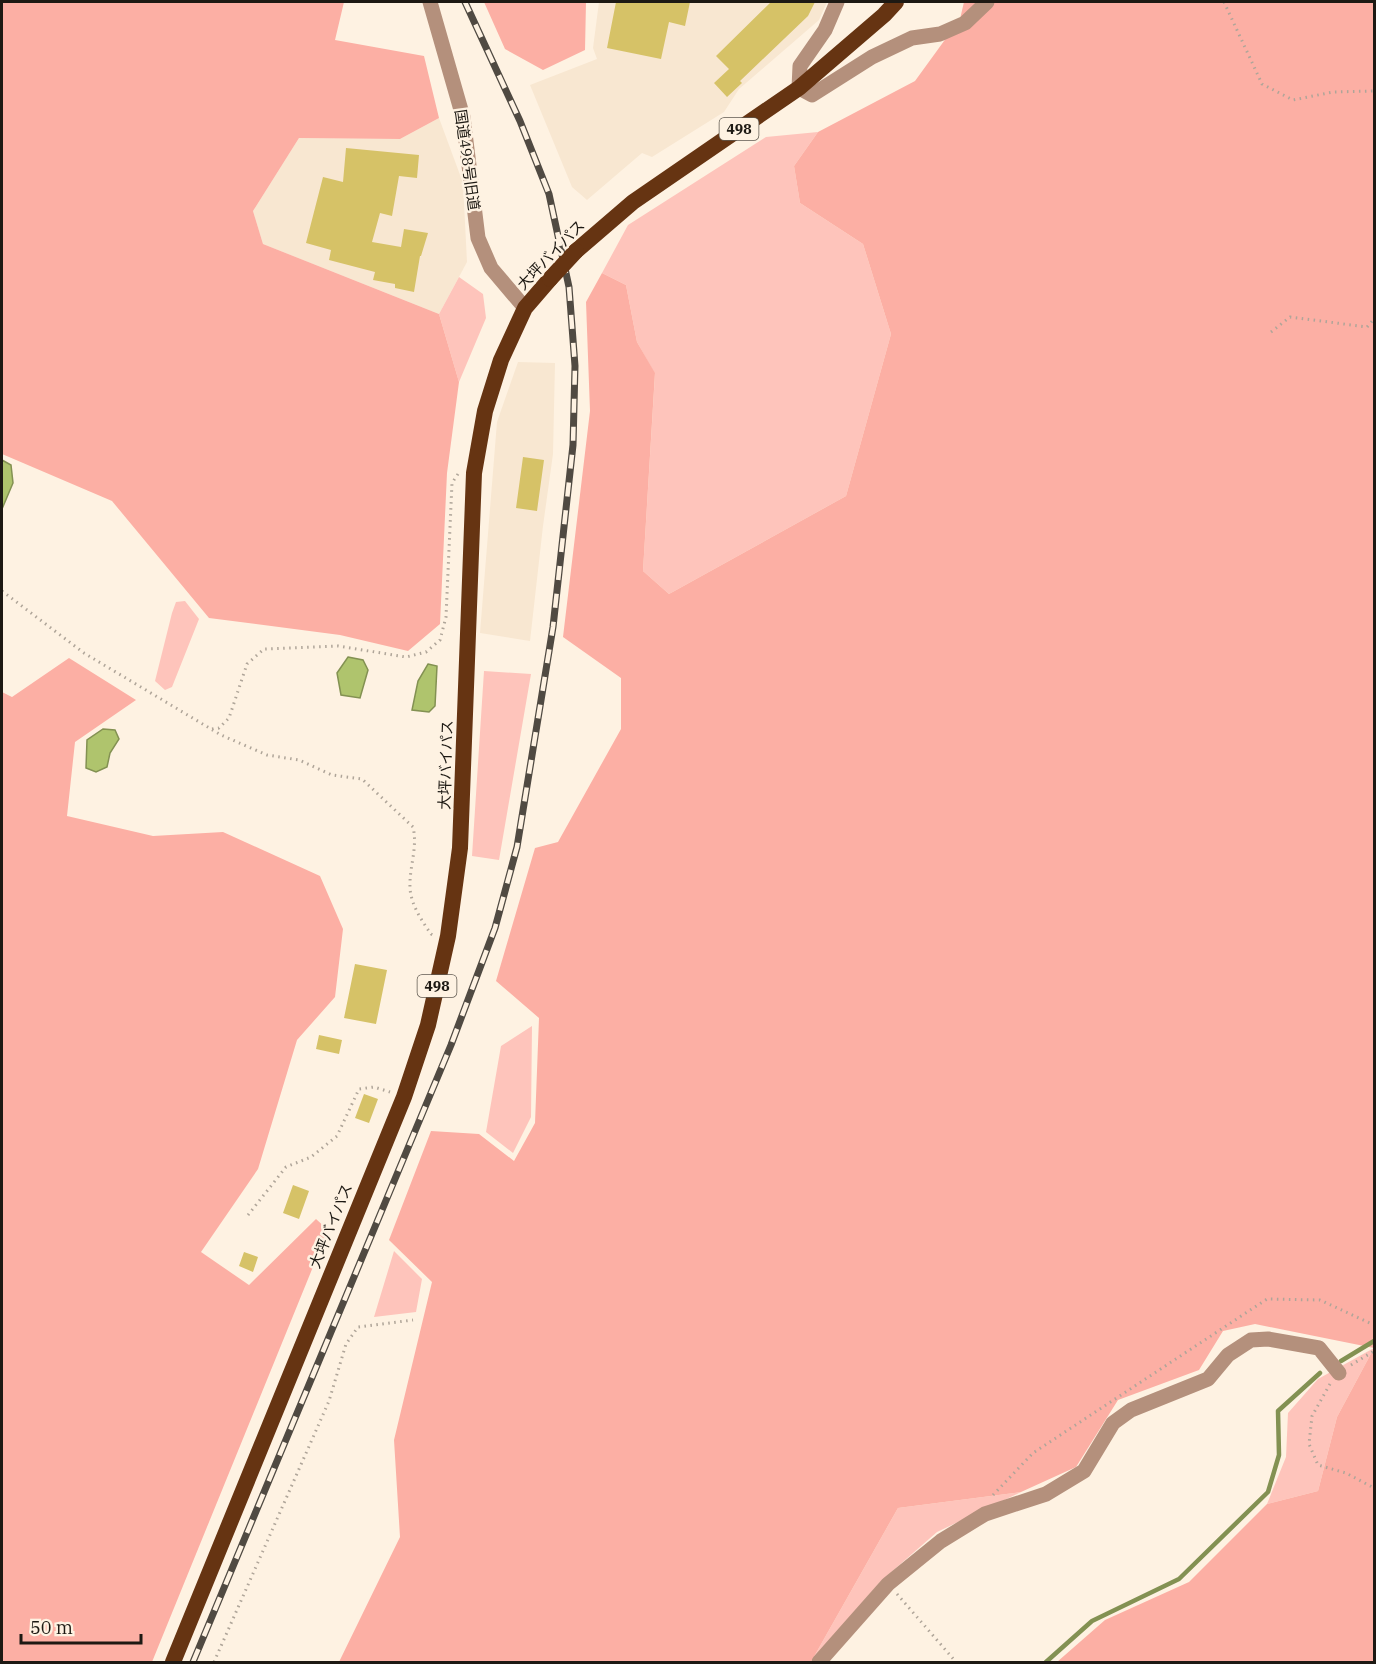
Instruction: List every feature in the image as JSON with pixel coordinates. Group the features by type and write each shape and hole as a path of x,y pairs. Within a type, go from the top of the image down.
{"highway":[{"name":"大坪バイパス","path":"173,1662 404,1097 428,1025 448,936 460,848 474,473 485,411 501,360 525,308 576,251 633,202 799,88 896,2"}],"street":[{"name":"国道498号旧道","path":"430,2 463,117 478,238 491,268 525,308"},
{"path":"837,2 825,30 800,66 799,88 812,95 872,57 912,38 940,34 965,23 987,2"},
{"path":"819,1662 888,1584 941,1541 985,1514 1046,1494 1084,1471 1113,1423 1131,1410 1208,1379 1228,1355 1251,1340 1268,1339 1319,1348 1339,1373"}],"path":[{"path":"1224,2 1262,84 1293,100 1333,92 1374,91"},
{"path":"1271,332 1290,317 1367,327 1374,319"},
{"path":"210,729 219,728 229,718 247,664 264,649 338,646 406,657 426,652 440,640 446,617 452,483 457,474 474,473"},
{"path":"2,591 84,653 210,729 267,755 299,760 333,776 362,779 413,827 416,837 410,889 419,918 431,934 448,936"},
{"path":"248,1215 286,1167 311,1157 337,1136 359,1089 374,1087 404,1097"},
{"path":"985,1514 992,1496 1033,1453 1267,1299 1320,1300 1374,1325"},
{"path":"214,1662 329,1401 346,1344 358,1327 413,1320"},
{"path":"1374,1351 1339,1373 1327,1387 1312,1416 1309,1444 1318,1465 1346,1473 1374,1488"},
{"path":"888,1584 956,1662"}],"shaded area":[{"path":"2,2 344,2 335,40 424,56 439,118 400,139 299,138 253,211 263,244 439,314 459,382 447,473 440,624 408,651 340,635 209,618 112,501 2,454"},
{"path":"484,2 586,2 585,50 543,70 505,49"},
{"path":"599,2 827,2 819,20 739,89 724,112 652,157 642,153 587,200 572,187 530,85 597,59 593,48"},
{"path":"964,2 1374,2 1374,1348 1255,1324 1223,1331 1199,1370 1118,1400 1076,1467 1021,1492 898,1508 811,1662 339,1662 400,1537 394,1440 432,1282 389,1240 431,1131 479,1134 514,1161 535,1123 539,1018 496,981 535,848 558,842 621,729 621,678 563,637 590,411 586,302 602,273 626,285 637,342 655,373 643,571 669,594 846,496 891,334 863,244 800,203 794,166 818,132 915,81 960,19"},
{"path":"439,118 463,183 467,262 439,314 263,244 253,211 299,138 400,139"},
{"path":"818,132 794,166 800,203 863,244 891,334 846,496 669,594 643,571 655,374 637,342 626,285 602,273 628,225 766,137"},
{"path":"459,277 483,294 486,318 459,382 439,314"},
{"path":"518,362 555,363 553,454 530,641 480,633 497,422"},
{"path":"2,460 11,465 13,483 2,509"},
{"path":"185,601 199,619 172,687 165,690 155,681 176,602"},
{"path":"348,657 363,660 368,670 360,698 341,695 337,673"},
{"path":"69,658 136,700 75,742 67,816 153,836 223,832 320,876 343,929 335,997 297,1040 258,1169 201,1252 249,1285 316,1219 328,1230 152,1662 2,1662 2,692 12,697"},
{"path":"428,664 437,666 435,706 429,712 412,710 418,681"},
{"path":"484,671 531,674 499,860 472,856"},
{"path":"103,729 115,730 119,739 110,753 107,767 96,772 86,768 87,740"},
{"path":"532,1026 531,1117 513,1153 486,1132 501,1046"},
{"path":"394,1251 422,1279 416,1312 374,1317"},
{"path":"1374,1348 1337,1417 1318,1491 1267,1504 1286,1457 1288,1413 1318,1379"},
{"path":"1374,1348 1374,1662 1057,1662 1105,1620 1189,1582 1267,1504 1318,1491 1337,1417"},
{"path":"1021,1492 937,1532 880,1582 811,1662 898,1508"}],"building":[{"path":"616,2 690,2 685,26 669,22 661,59 607,48"},
{"path":"771,2 815,2 808,16 740,81 742,83 727,97 714,83 729,69 716,56"},
{"path":"346,148 419,155 417,178 399,176 392,216 380,213 372,242 401,247 404,229 428,233 420,256 414,292 395,288 395,284 373,280 375,272 329,260 331,250 306,243 323,177 343,182"},
{"path":"523,457 544,460 537,511 516,508"},
{"path":"355,964 387,970 376,1024 344,1018"},
{"path":"319,1035 342,1040 339,1054 316,1049"},
{"path":"364,1094 378,1099 369,1123 355,1118"},
{"path":"293,1185 309,1191 299,1219 283,1213"},
{"path":"244,1252 258,1257 253,1272 239,1266"}],"waterway":[{"path":"1341,1361 1374,1341"},
{"path":"1046,1662 1092,1621 1179,1579 1268,1492 1279,1455 1278,1411 1320,1373"}],"railway":[{"path":"193,1662 451,1045 495,928 517,847 553,627 573,445 575,366 569,287 549,194 520,121 465,2"}]}
